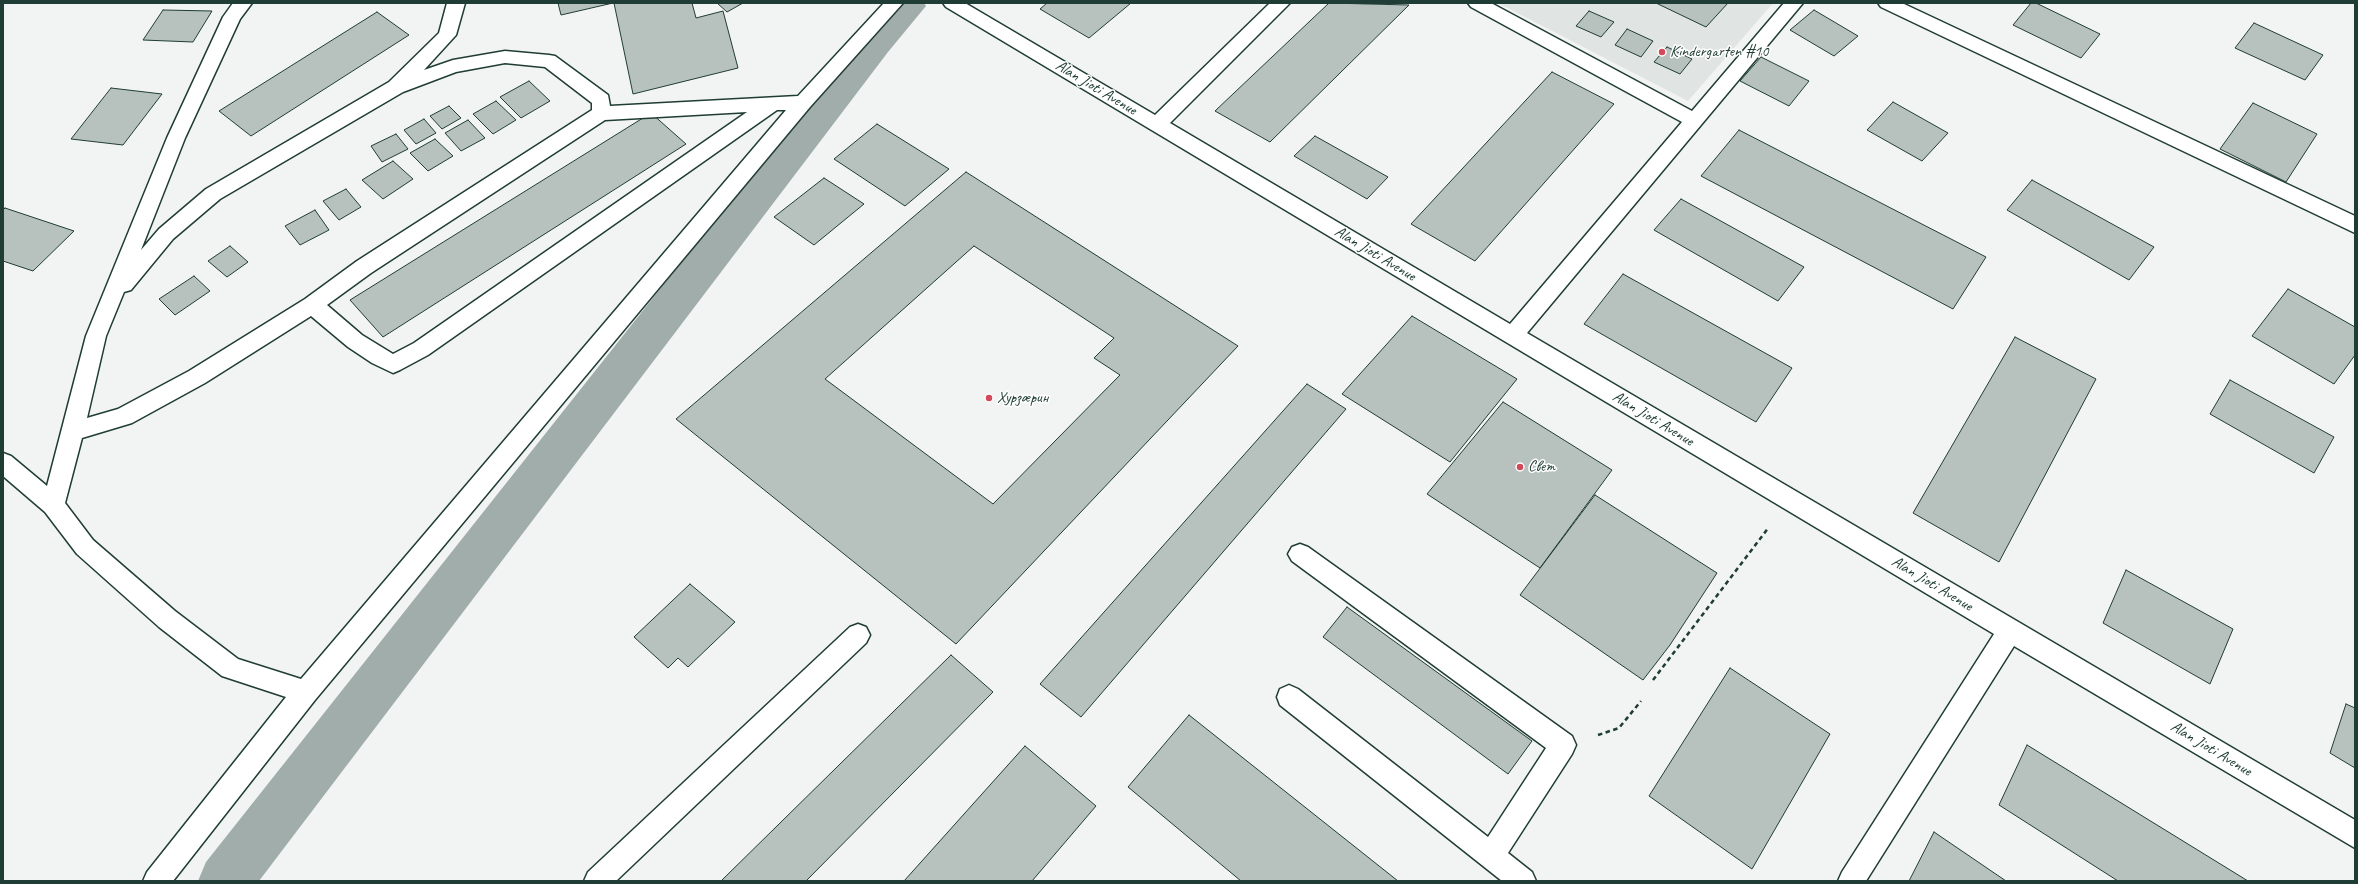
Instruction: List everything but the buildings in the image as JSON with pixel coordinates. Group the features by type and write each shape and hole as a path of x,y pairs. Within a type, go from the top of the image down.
{"street":[{"path":"53,505 73,432 96,336 176,138 232,16 243,3"},
{"path":"396,87 447,35 456,3"},
{"path":"156,881 306,692 803,102 894,3"},
{"name":"Alan Jioti Avenue","path":"952,3 2355,835"},
{"path":"1157,124 1281,3"},
{"path":"1477,3 1694,120"},
{"path":"1513,335 1794,3"},
{"path":"1887,3 2355,225"},
{"path":"96,336 122,286 166,234 213,194 396,87 453,66 505,57 549,61 601,100 601,113"},
{"path":"73,432 124,416 191,381 312,305 364,267 601,113 775,102 803,102"},
{"path":"312,305 355,341 379,357 393,364 420,350 775,102"},
{"path":"3,463 53,505 85,547 167,619 231,668 306,692"},
{"path":"1300,554 1563,745 1491,856"},
{"path":"1851,881 2010,630"},
{"path":"597,881 858,635"},
{"path":"1289,697 1522,881"}],"path":[{"path":"1653,680 1790,500"},
{"path":"1563,745 1619,728 1641,701"}],"shaded area":[{"name":"Kindergarten #10","path":"1498,3 1773,3 1688,101"}],"waterway":[{"path":"225,881 875,43 908,6"}],"place":[{"name":"Kindergarten #10","path":"1662,52"},
{"name":"Хурзæрин","path":"989,398"},
{"name":"Свет","path":"1520,467"}]}
